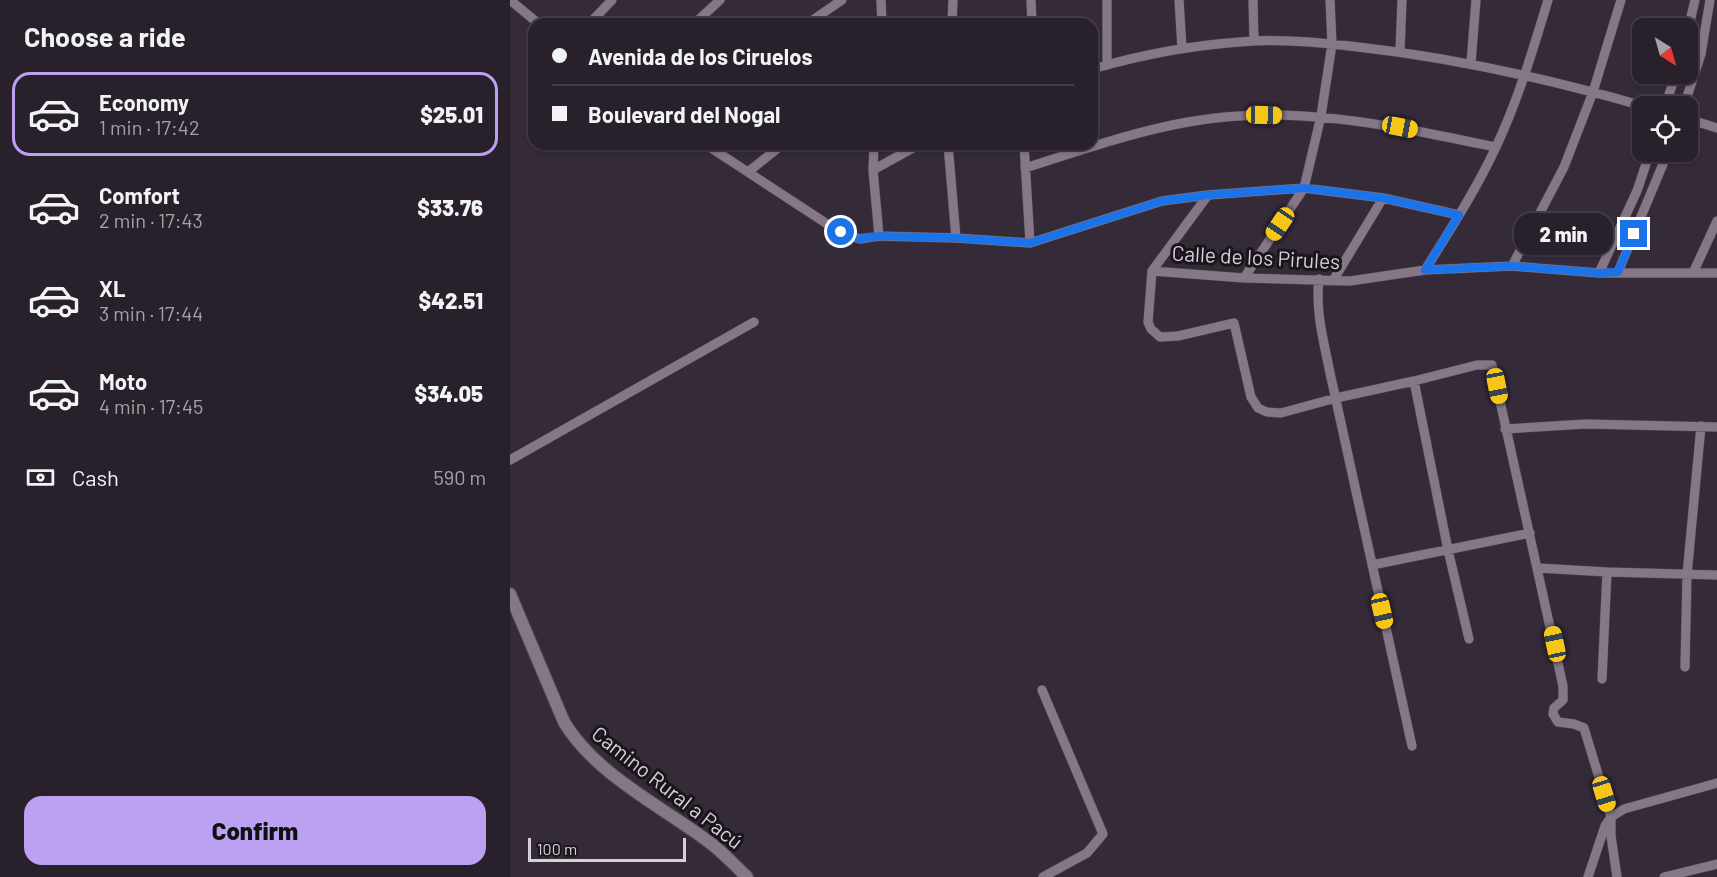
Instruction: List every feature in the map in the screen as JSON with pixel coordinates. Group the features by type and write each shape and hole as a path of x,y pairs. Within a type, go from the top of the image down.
{"street":[{"path":"510,0 532,18"},
{"path":"595,18 612,0"},
{"path":"700,18 720,0"},
{"path":"816,18 842,0"},
{"path":"881,0 882,18"},
{"path":"952,18 953,0"},
{"path":"1031,0 1032,18"},
{"path":"1107,0 1107,65"},
{"path":"1179,0 1182,48"},
{"path":"1254,0 1254,41"},
{"path":"1244,278 1304,188 1321,116 1332,44 1330,0"},
{"path":"1400,51 1402,0"},
{"path":"1472,63 1476,0"},
{"path":"1425,270 1459,215 1496,147 1525,75 1548,0"},
{"path":"1512,266 1564,167 1593,92 1621,0"},
{"path":"1691,18 1695,0"},
{"path":"1687,96 1701,54 1710,0"},
{"path":"1098,67 1182,48 1254,41 1332,44 1400,51 1472,63 1632,103"},
{"path":"1098,146 1189,122 1244,115 1321,116 1400,127 1496,147"},
{"path":"1698,122 1717,128"},
{"path":"714,150 841,232 860,239 879,236 1030,243 1162,201 1304,188 1383,198 1459,215"},
{"path":"748,172 776,150"},
{"path":"874,150 873,170 879,236"},
{"path":"873,170 909,150"},
{"path":"949,150 956,238"},
{"path":"1024,150 1030,243"},
{"path":"1025,168 1084,150"},
{"path":"1599,273 1636,191 1646,162"},
{"path":"1618,272 1664,162"},
{"path":"1208,195 1152,270 1148,322 1151,329 1160,337 1178,336 1234,323 1251,397 1258,408 1267,412 1281,413 1478,365 1492,365 1563,686 1563,700 1554,708 1553,714 1558,722 1584,728 1611,817 1611,836 1617,877"},
{"path":"1334,279 1383,198"},
{"path":"1693,273 1717,221"},
{"name":"Calle de los Pirules","path":"1152,270 1244,278 1350,281 1425,270 1512,266 1599,273 1717,273"},
{"path":"1319,279 1317,296 1319,314 1335,398 1412,746"},
{"path":"510,460 754,322"},
{"path":"1414,381 1469,639"},
{"path":"1505,429 1586,424 1717,427"},
{"path":"1685,667 1687,574 1701,426"},
{"path":"1372,565 1530,533"},
{"path":"1538,568 1717,574"},
{"path":"1602,679 1607,572"},
{"name":"Camino Rural a Pacú","path":"510,594 564,722 575,740 590,755 629,785 712,844 747,877"},
{"path":"1042,690 1103,834 1087,853 1043,877"},
{"path":"1588,877 1605,826 1611,817 1624,809 1717,783"},
{"path":"1664,877 1717,864"}],"route":[{"path":"841,232 860,239 879,236 1030,243 1162,201 1304,188 1383,198 1459,215 1425,270 1512,266 1599,273 1618,272 1634,234"}]}
